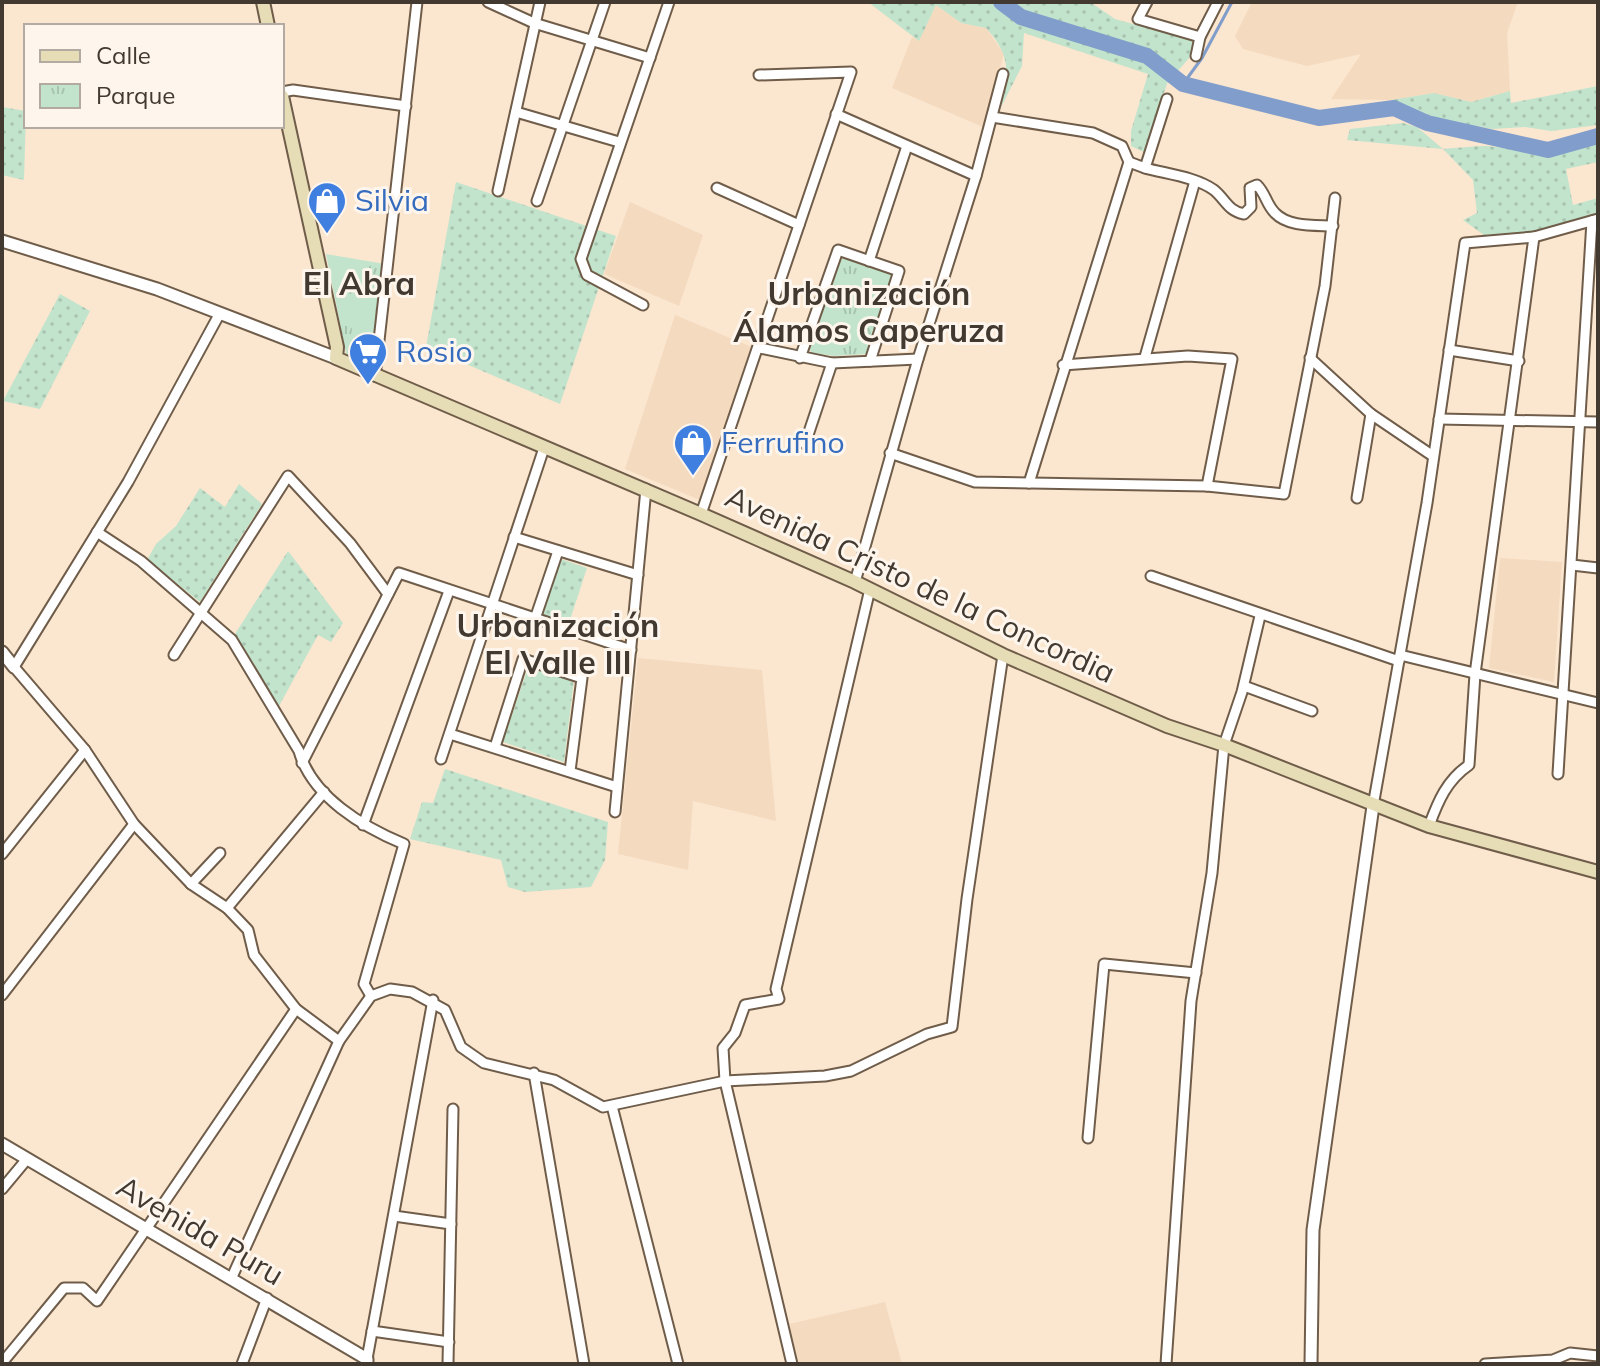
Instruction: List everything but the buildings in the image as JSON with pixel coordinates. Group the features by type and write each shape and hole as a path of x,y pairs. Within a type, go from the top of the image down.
{"main road":[{"path":"263,2 268,24"},
{"path":"284,103 337,347 336,358"},
{"name":"Avenida Cristo de la Concordia","path":"336,358 646,489 855,582 1003,655 1167,726 1224,745 1429,826 1598,872"}],"street":[{"path":"375,376 417,2"},
{"path":"488,2 534,23 650,58"},
{"path":"498,191 540,2"},
{"path":"537,201 605,2"},
{"path":"643,305 587,275 581,259 669,2"},
{"path":"1147,2 1138,19 1200,37"},
{"path":"1196,56 1200,37 1218,2"},
{"path":"701,514 760,348 851,72 759,75"},
{"path":"855,582 918,359 976,176 1003,74"},
{"path":"284,93 293,90 406,106"},
{"path":"1145,168 1167,99"},
{"path":"516,112 619,142"},
{"path":"836,114 976,176"},
{"path":"992,117 1093,133 1122,146 1129,162 1063,365 1029,483"},
{"path":"869,261 907,146"},
{"path":"1129,162 1195,181 1214,190 1232,211 1244,214 1251,207 1250,188 1257,185 1267,195 1276,215 1288,221 1333,226"},
{"path":"1145,357 1195,181"},
{"path":"717,188 799,225"},
{"path":"890,453 975,482 1207,486 1284,494 1333,226 1335,198"},
{"path":"1311,1364 1313,1230 1373,806 1433,456 1465,243 1534,237 1595,220 1558,774"},
{"path":"1429,826 1438,800 1456,774 1469,765 1475,674 1512,422 1534,237"},
{"name":"Avenida Cristo de la Concordia","path":"2,241 157,289 336,358"},
{"path":"800,358 838,250 899,271 870,361"},
{"path":"220,313 97,532 6,660 85,750 134,824 191,884 227,908 248,930 254,955 296,1009 339,1041"},
{"path":"760,348 832,363 918,359"},
{"path":"1449,350 1519,361"},
{"path":"1063,365 1145,357 1232,359 1207,486"},
{"path":"1310,358 1371,414 1433,456"},
{"path":"805,444 832,363"},
{"path":"1357,498 1371,414"},
{"path":"1439,419 1598,422"},
{"path":"441,759 544,448"},
{"path":"174,655 288,476 350,543 388,594"},
{"path":"615,812 646,489"},
{"path":"97,532 122,552 141,561 232,640 292,738 302,763 324,792 363,825 404,844 364,984 371,996"},
{"path":"514,537 638,575"},
{"path":"535,619 558,551"},
{"path":"1572,565 1598,568"},
{"path":"302,763 399,573 631,650"},
{"path":"1151,576 1260,616 1399,658 1598,703"},
{"path":"792,1364 725,1081 723,1048 735,1033 745,1005 779,999 776,989 870,589"},
{"path":"363,825 449,591"},
{"path":"1166,1364 1180,1191 1180,1128 1196,973 1212,873 1224,745 1244,686 1260,616"},
{"path":"232,1277 339,1041 371,996 390,989 433,1000 445,1010 461,1047 484,1063 534,1073 554,1080 591,1102 612,1106 725,1081 825,1076 851,1071 927,1034 952,1027 967,899 1003,655"},
{"path":"495,747 523,659 582,678 570,771"},
{"path":"1244,686 1312,711"},
{"path":"450,734 617,787"},
{"path":"2,854 85,750"},
{"path":"227,908 324,792"},
{"path":"2,995 134,824"},
{"path":"191,884 220,853"},
{"path":"1088,1138 1104,964 1196,973"},
{"path":"367,1362 433,1000"},
{"path":"2,1363 64,1288 83,1288 97,1301 149,1229 296,1009"},
{"path":"534,1073 584,1364"},
{"path":"612,1106 678,1364"},
{"path":"448,1364 453,1109"},
{"name":"Avenida Puru","path":"2,1144 232,1277 367,1362"},
{"path":"2,1189 27,1159"},
{"path":"394,1216 451,1224"},
{"path":"242,1364 267,1298"},
{"path":"372,1331 449,1342"},
{"path":"1485,1364 1553,1360 1570,1353 1598,1356"}],"shaded area":[{"path":"1252,2 1518,2 1507,33 1510,91 1471,102 1434,93 1391,100 1331,99 1361,54 1307,66 1243,49 1235,36"},
{"path":"936,5 961,23 986,28 1004,54 983,127 892,88 912,37 919,40"},
{"path":"630,202 703,235 679,306 604,274"},
{"path":"675,315 754,348 700,500 625,469"},
{"path":"1500,558 1562,562 1554,682 1489,668"},
{"path":"638,658 762,670 776,821 693,801 688,870 618,854"},
{"path":"885,1302 902,1364 799,1364 789,1324"}],"green space":[{"path":"868,2 992,2 1020,22 1145,62 1168,81 1144,152 1131,146 1131,131 1148,74 1024,33 1022,66 1000,109 1006,66 1001,48 986,28 961,23 936,5 919,41"},
{"path":"1007,2 1090,2 1115,19 1194,41 1191,56 1176,73 1146,51 1021,12"},
{"path":"1598,86 1598,125 1551,131 1525,127 1492,129 1432,118 1391,100 1434,93 1471,102 1510,91 1511,103"},
{"path":"2,107 24,111 26,128 24,180 2,175"},
{"path":"1403,123 1417,127 1443,149 1347,140 1350,129"},
{"path":"1598,142 1598,162 1566,169 1573,205 1598,198 1598,215 1550,230 1491,240 1463,220 1477,213 1473,180 1443,149 1487,146 1556,151"},
{"path":"456,182 616,236 560,404 426,347"},
{"path":"326,254 385,264 374,368 347,358"},
{"path":"847,258 891,273 893,279 866,354 834,356 812,353 809,348 839,260"},
{"path":"60,294 90,311 40,409 3,401"},
{"path":"354,304 376,306 373,342 351,340"},
{"path":"239,484 262,504 200,602 147,560 156,544 176,526 200,488 225,507"},
{"path":"288,551 343,623 331,642 318,635 279,706 235,634"},
{"path":"561,559 587,568 569,623 542,614"},
{"path":"529,664 574,679 564,762 503,742"},
{"path":"445,769 608,822 605,860 591,887 525,892 508,887 501,860 410,839 422,802 433,803"}],"waterway":[{"path":"1001,2 1021,17 1147,56 1183,84 1319,118 1394,108 1427,123 1548,150 1598,136"},
{"path":"1183,84 1202,58 1232,2"}],"place":[{"name":"Silvia","path":"327,235"},
{"name":"Rosio","path":"368,386"},
{"name":"Ferrufino","path":"693,477"}],"district":[{"name":"El Abra","path":"359,284"},
{"name":"Urbanización Álamos Caperuza","path":"869,312"},
{"name":"Urbanización El Valle III","path":"558,644"}]}
